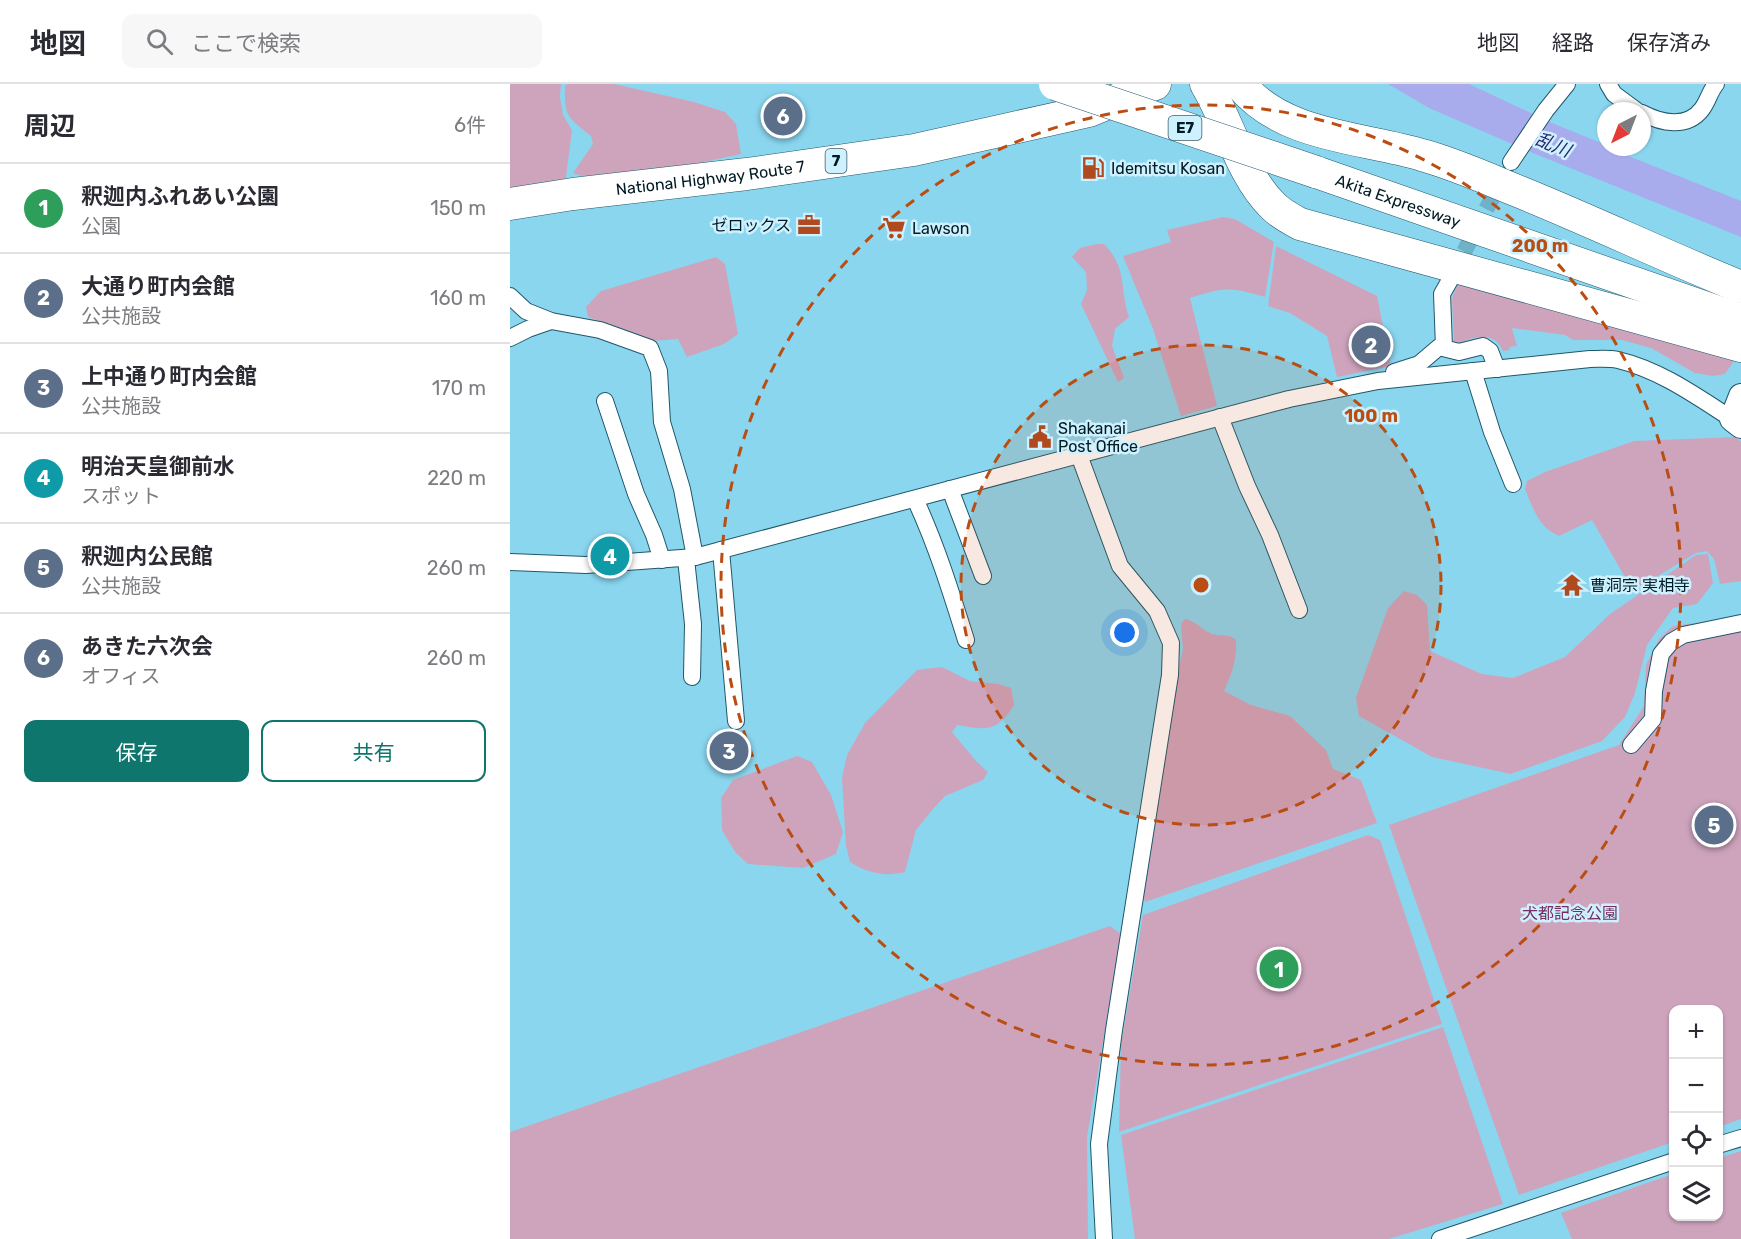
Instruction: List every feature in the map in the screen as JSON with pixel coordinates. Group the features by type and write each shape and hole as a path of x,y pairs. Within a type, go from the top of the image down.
{"highway":[{"name":"Akita Expressway","path":"1055,84 1741,320"},
{"name":"National Highway Route 7","path":"510,204 914,150 1089,111 1155,84"},
{"path":"1206,84 1218,104 1243,161 1262,191 1273,206 1300,224 1741,346"},
{"path":"1240,84 1258,102 1275,114 1301,125 1423,155 1520,192 1741,287"}],"street":[{"path":"1511,162 1546,110 1567,84"},
{"path":"1608,84 1614,94 1625,102"},
{"path":"1651,118 1678,123 1686,122 1701,110 1716,84"},
{"path":"1444,347 1442,294 1450,280"},
{"path":"510,296 526,311 551,321 600,330 650,348 659,371 662,422 682,489 691,558 692,677"},
{"path":"510,339 528,328 551,321"},
{"path":"1362,385 1419,364 1439,347 1459,352 1483,346 1490,351 1497,369"},
{"path":"510,562 585,565 691,558 1289,399 1362,385 1590,359 1616,360 1643,367 1683,388 1737,422 1741,396"},
{"path":"1473,371 1492,432 1513,484"},
{"path":"605,401 636,494 662,560"},
{"path":"1220,417 1299,610"},
{"path":"1079,455 1120,566 1157,611 1171,644 1170,675 1114,1030 1099,1144 1104,1239"},
{"path":"950,489 983,576"},
{"path":"915,499 940,559 966,640"},
{"path":"721,550 736,721"},
{"path":"1631,745 1653,719 1654,691 1661,654 1671,642 1683,635 1741,623"},
{"path":"1723,1144 1741,1138"},
{"path":"1440,1239 1669,1163"}],"green space":[{"path":"510,84 561,84 560,97 563,115 572,130 565,184 510,191"},
{"path":"568,84 614,84 694,102 725,112 736,124 741,154 690,165 585,177 573,173 593,144 591,136 569,116 565,105 565,86"},
{"path":"1223,217 1235,219 1274,242 1265,297 1243,291 1228,290 1190,298 1217,406 1181,416 1153,329 1123,256 1171,242 1167,230"},
{"path":"1104,244 1117,262 1129,317 1115,329 1112,346 1124,378 1118,382 1081,304 1087,290 1086,272 1072,257 1080,248"},
{"path":"1276,246 1377,296 1391,366 1337,377 1327,336 1290,313 1268,306"},
{"path":"716,257 725,264 738,334 724,344 687,357 678,339 653,341 588,317 586,307 601,291"},
{"path":"1458,283 1736,358 1725,374 1713,376 1695,373 1651,348 1622,340 1573,340 1565,335 1512,328 1517,346 1509,347 1510,350 1503,351 1495,340 1484,337 1477,337 1458,344 1454,341 1452,298"},
{"path":"1736,437 1741,442 1741,581 1720,584 1714,559 1707,551 1696,553 1633,591 1592,520 1559,536 1541,522 1525,489 1527,481 1545,472 1634,441"},
{"path":"1708,554 1713,583 1697,604 1673,608 1647,645 1635,693 1625,717 1602,741 1511,774 1432,757 1359,716 1356,698 1388,608 1404,591 1417,595 1427,605 1430,651 1482,674 1513,678 1565,657 1610,614 1696,555"},
{"name":"犬都記念公園","path":"1741,617 1741,1119 1723,1126 1723,1005 1669,1005 1669,1143 1519,1195 1389,825 1619,745 1644,706 1646,665 1659,639 1673,626"},
{"path":"1185,619 1212,634 1228,636 1236,640 1236,654 1224,691 1251,705 1290,716 1326,750 1333,769 1361,780 1377,823 1145,902 1142,891 1183,650 1181,624"},
{"path":"942,667 970,681 1011,688 1014,705 1002,721 983,728 957,725 952,732 988,772 983,780 945,796 933,809 916,830 905,872 883,874 863,869 850,862 846,846 842,778 847,755 865,723 917,670"},
{"path":"797,756 812,762 831,795 843,832 836,854 803,868 748,864 735,852 722,830 721,798 733,780"},
{"path":"1368,835 1380,840 1442,1024 1119,1132 1121,1045 1143,915"},
{"path":"1110,926 1121,934 1087,1137 1088,1239 510,1239 510,1132"},
{"path":"1443,1027 1503,1204 1389,1239 1135,1239 1121,1135"},
{"path":"1741,1151 1741,1239 1572,1239 1561,1213 1669,1175 1669,1221 1723,1221 1723,1157"}],"water":[{"name":"乱川","path":"1388,84 1469,84 1597,141 1597,156 1628,156 1741,201 1741,237 1533,153 1429,108"}],"tunnel":[{"path":"1453,273 1502,179"}],"place":[{"name":"あきた六次会","path":"783,116"},
{"name":"Idemitsu Kosan","path":"1093,168"},
{"name":"ゼロックス","path":"809,225"},
{"name":"Lawson","path":"894,228"},
{"name":"大通り町内会館","path":"1371,345"},
{"name":"Shakanai Post Office","path":"1040,437"},
{"name":"明治天皇御前水","path":"610,556"},
{"name":"曹洞宗 実相寺","path":"1572,585"},
{"name":"上中通り町内会館","path":"729,751"},
{"name":"釈迦内公民館","path":"1714,825"},
{"name":"釈迦内ふれあい公園","path":"1279,969"}]}
